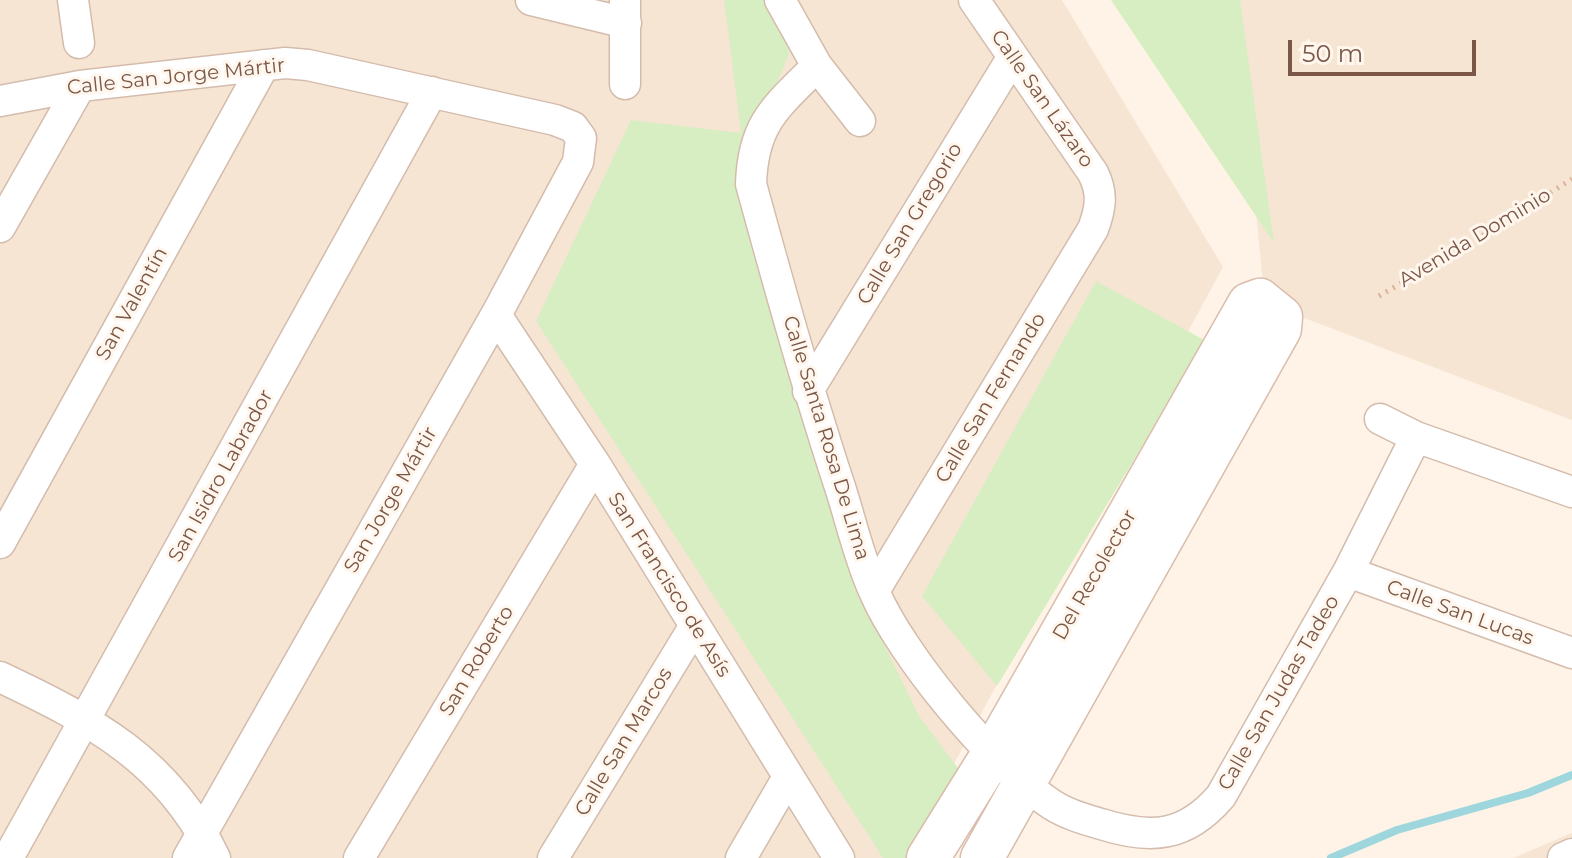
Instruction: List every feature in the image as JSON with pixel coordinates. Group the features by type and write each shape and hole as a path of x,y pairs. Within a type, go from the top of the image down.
{"street":[{"path":"73,0 79,43"},
{"path":"780,0 817,66 860,121"},
{"name":"Calle San Lázaro","path":"974,0 1093,173 1101,201"},
{"path":"538,1 626,11 625,84"},
{"name":"Calle San Gregorio","path":"808,391 1012,58"},
{"name":"Calle San Jorge Mártir","path":"0,101 80,86 264,65 308,65 555,120 573,127 581,138"},
{"name":"San Valentín","path":"0,543 264,65"},
{"name":"Calle Santa Rosa De Lima","path":"817,66 760,129 752,152 751,184 808,391 874,591 940,692 1026,785"},
{"path":"0,227 80,86"},
{"name":"San Isidro Labrador","path":"8,858 432,92"},
{"name":"San Jorge Mártir","path":"202,849 578,162 581,138"},
{"name":"Calle San Fernando","path":"874,591 1093,229 1101,201"},
{"name":"Del Recolector","path":"928,858 994,752 1249,304 1260,300 1273,310 1280,329 1026,785 982,858"},
{"name":"San Francisco de Asís","path":"496,315 595,464 839,858"},
{"path":"1380,419 1416,437 1572,492"},
{"name":"Calle San Judas Tadeo","path":"1026,785 1052,805 1112,828 1148,834 1192,825 1221,796 1348,572 1416,437"},
{"name":"San Roberto","path":"359,858 595,464"},
{"name":"Calle San Lucas","path":"1348,572 1572,653"},
{"name":"Calle San Marcos","path":"553,858 694,627"},
{"path":"0,677 87,719 119,740 151,769 202,849"},
{"path":"741,858 788,777"}],"path":[{"name":"Avenida Dominio","path":"1379,296 1572,179"}],"shaded area":[{"path":"0,0 1062,0 1223,267 903,858 0,858"},
{"path":"1235,0 1572,0 1572,420 1265,303"},
{"path":"1572,833 1572,858 1513,858"}],"green space":[{"path":"724,0 762,0 783,23 789,54 774,90 748,221 862,599 919,716 958,768 906,858 883,858 536,321 631,120 741,133"},
{"path":"1111,0 1240,0 1274,243"},
{"path":"1096,281 1206,341 997,686 922,596"}],"waterway":[{"path":"1331,858 1397,830 1528,793 1572,775"}]}
